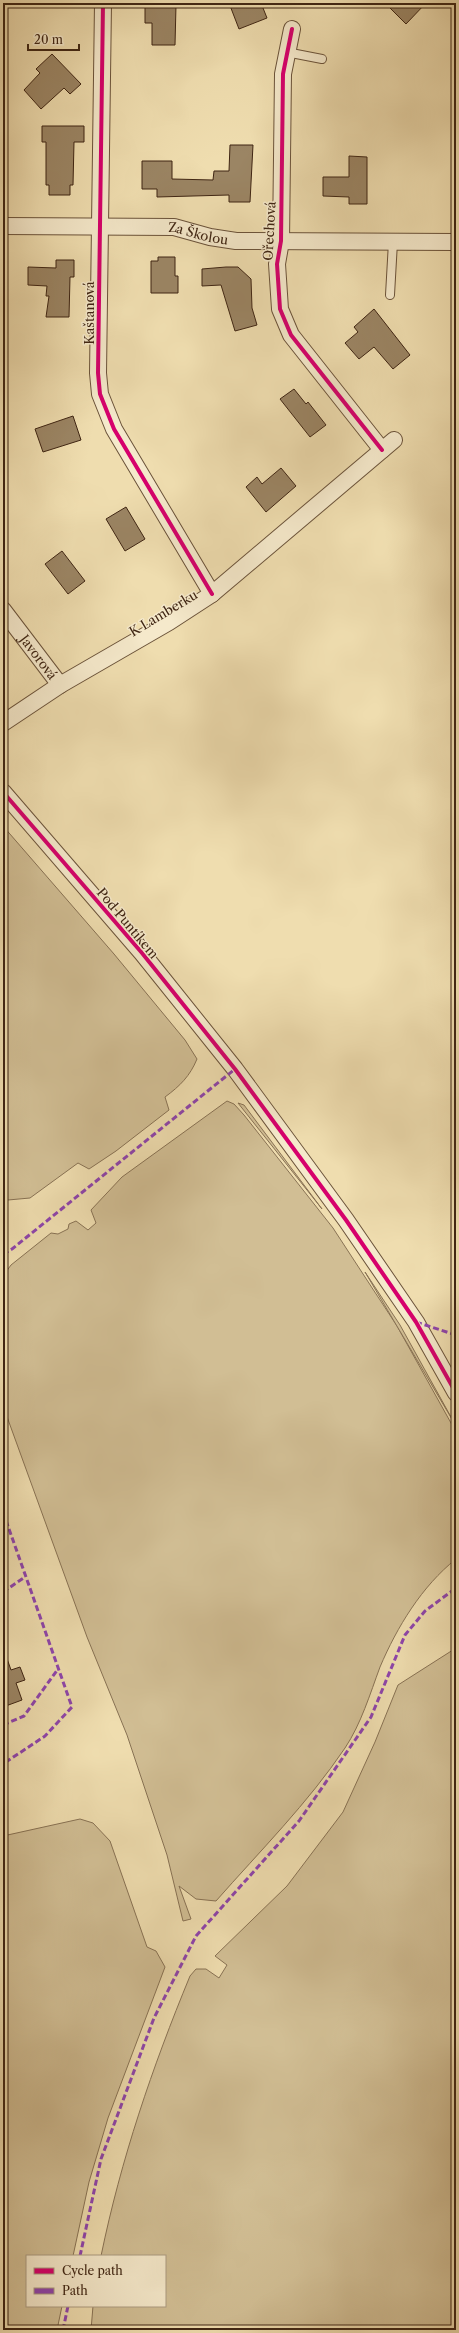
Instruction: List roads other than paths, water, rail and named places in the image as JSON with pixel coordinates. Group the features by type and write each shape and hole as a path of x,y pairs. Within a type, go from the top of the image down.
{"street":[{"name":"Kaštanová","path":"103,3 98,373 100,394 104,409 114,429 212,594"},
{"name":"Ořechová","path":"292,29 286,52 283,74 281,241 277,264 280,309 291,335 382,450"},
{"name":"Za Školou","path":"3,226 174,227 210,237 236,241 456,242"},
{"name":"K Lamberku","path":"3,723 60,685 169,622 212,594 394,440"},
{"name":"Javorová","path":"3,610 60,685"},
{"name":"Pod Puntíkem","path":"3,792 142,954 235,1069 346,1220 412,1315 456,1393"}],"lane":[{"path":"286,52 322,59"},
{"path":"390,295 393,242"}]}
